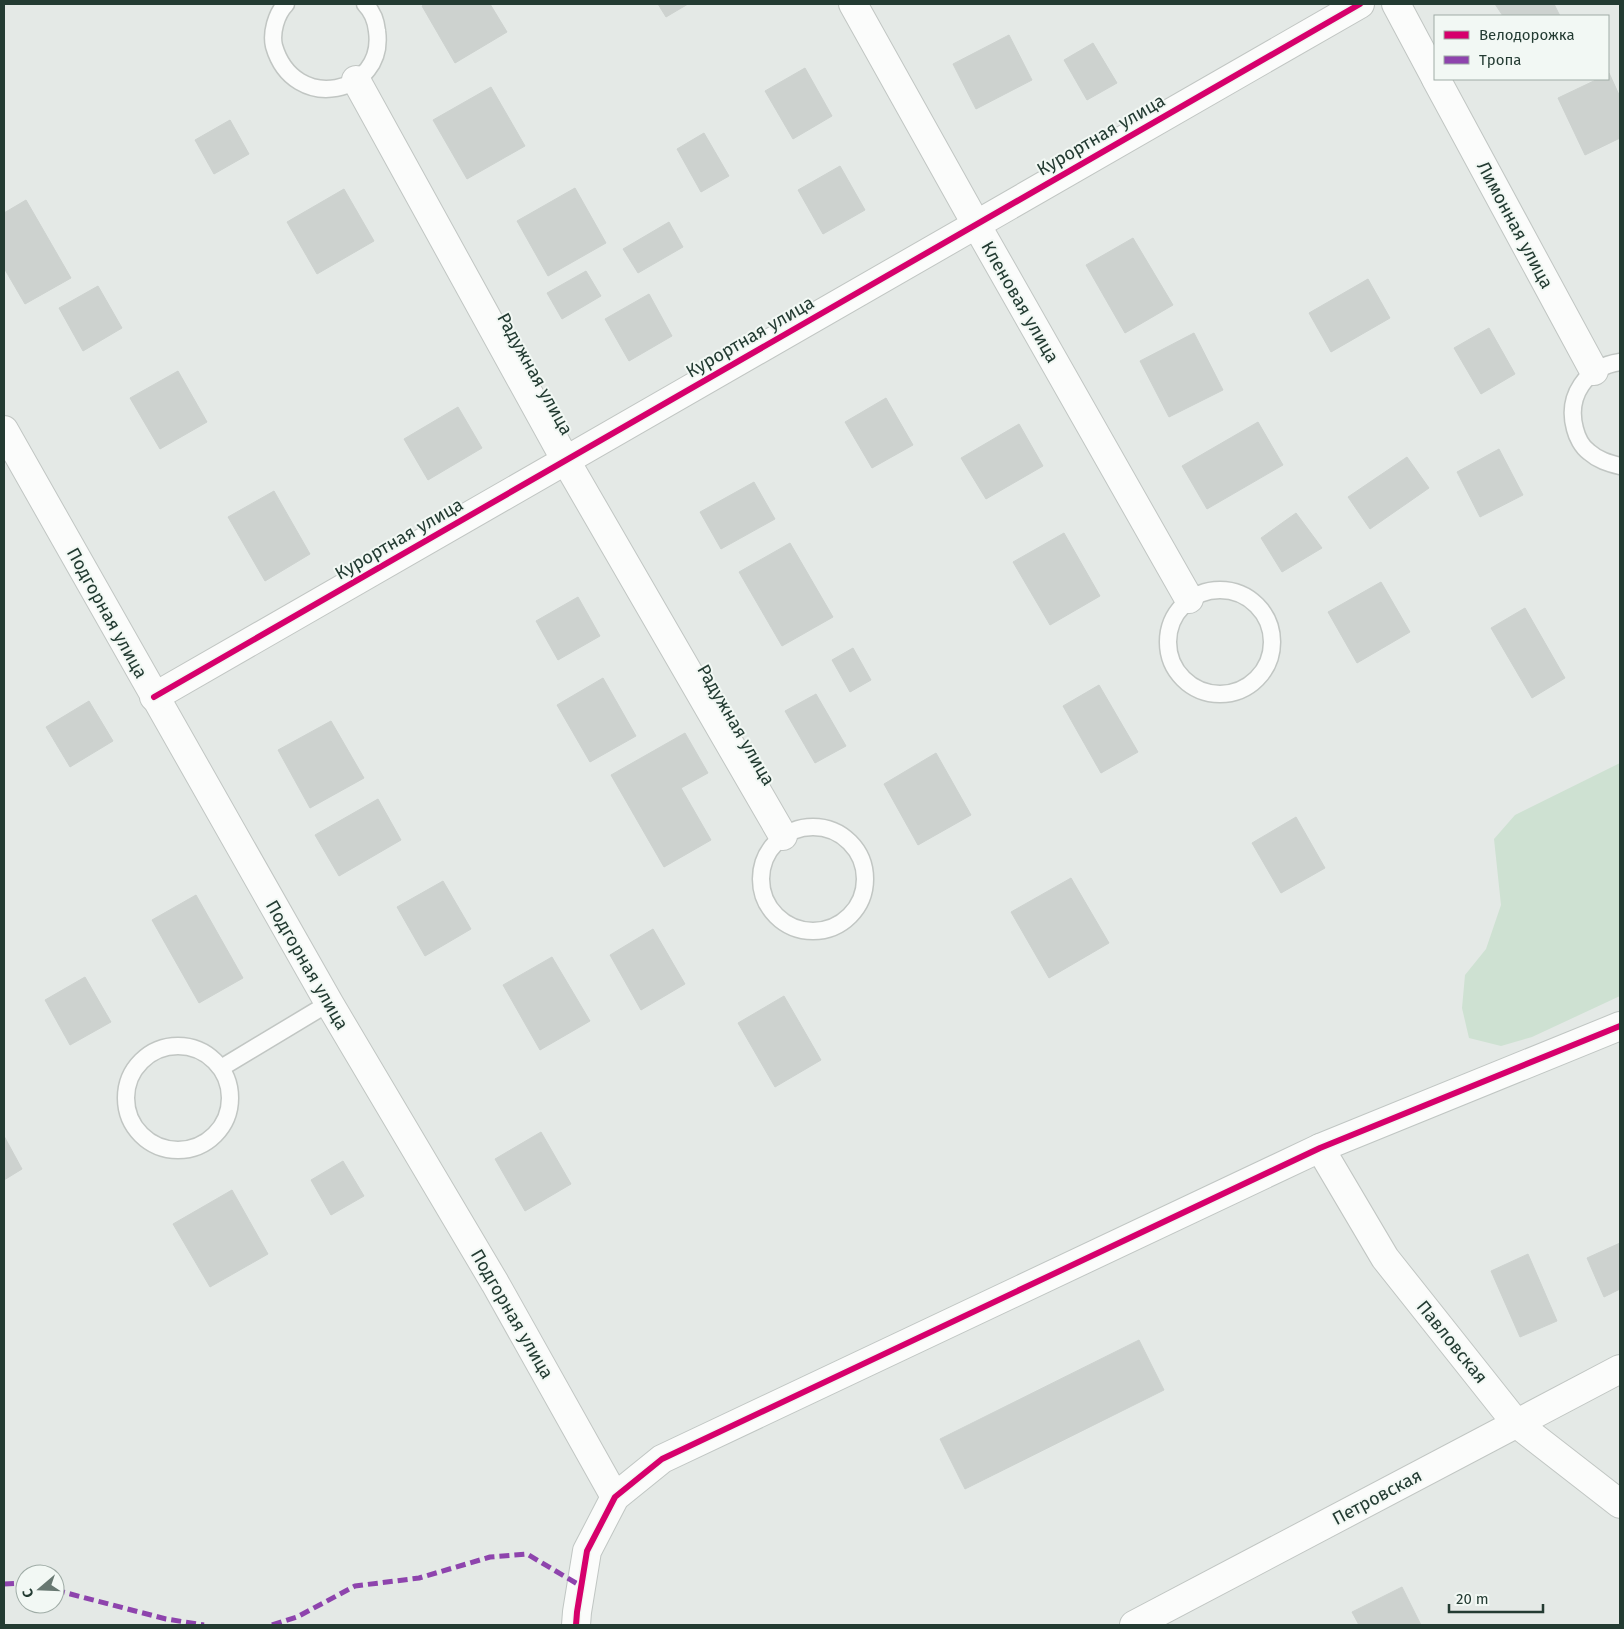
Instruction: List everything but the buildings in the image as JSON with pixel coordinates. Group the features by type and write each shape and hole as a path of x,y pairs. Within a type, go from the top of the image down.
{"street":[{"name":"Кленовая улица","path":"853,4 1189,599"},
{"name":"Курортная улица","path":"154,697 1360,4"},
{"name":"Лимонная улица","path":"1396,4 1434,74"},
{"name":"Радужная улица","path":"356,80 566,460 783,836"},
{"name":"Лимонная улица","path":"1437,80 1594,371"},
{"name":"Подгорная улица","path":"4,430 329,1003 495,1283 616,1497"},
{"path":"576,1625 576,1612 587,1551 616,1497 662,1459 1320,1148 1620,1026"},
{"name":"Павловская","path":"1320,1148 1385,1258 1516,1423 1620,1504"},
{"name":"Петровская","path":"1134,1625 1620,1369"}],"lane":[{"path":"286,4 282,7 275,24 273,42 278,60 289,74 303,85 321,90 339,88 356,80 368,68 375,54 378,38 376,22 365,4"},
{"path":"1620,362 1609,364 1594,371 1581,384 1574,401 1572,419 1577,436 1587,451 1602,462 1620,466"},
{"path":"1224,589 1242,594 1256,605 1267,620 1272,637 1271,655 1262,672 1250,685 1235,692 1219,694 1203,691 1188,684 1177,672 1170,657 1167,641 1168,633 1178,610 1189,599 1206,591 1224,589"},
{"path":"817,827 835,832 850,842 855,849 860,857 865,874 864,893 856,909 843,922 828,929 812,932 796,929 782,921 770,909 762,895 760,878 763,862 771,848 783,836 799,828 817,827"},
{"path":"221,1068 329,1003"},
{"path":"173,1046 191,1048 208,1055 221,1068 228,1083 230,1099 228,1116 220,1130 208,1141 193,1149 169,1150 147,1140 135,1129 127,1112 126,1094 130,1076 140,1061 156,1051 173,1046"}],"green space":[{"path":"1620,763 1620,996 1532,1037 1501,1046 1469,1038 1462,1008 1465,975 1486,949 1501,905 1494,839 1515,815"}],"marked path":[{"path":"272,1625 297,1617 355,1586 419,1578 490,1557 527,1554 581,1586"},
{"path":"4,1584 15,1583"},
{"path":"65,1593 166,1619 204,1625"}],"cycle path":[{"path":"154,697 1360,4"},
{"path":"576,1625 587,1551 615,1497 662,1459 1320,1148 1620,1026"}]}
